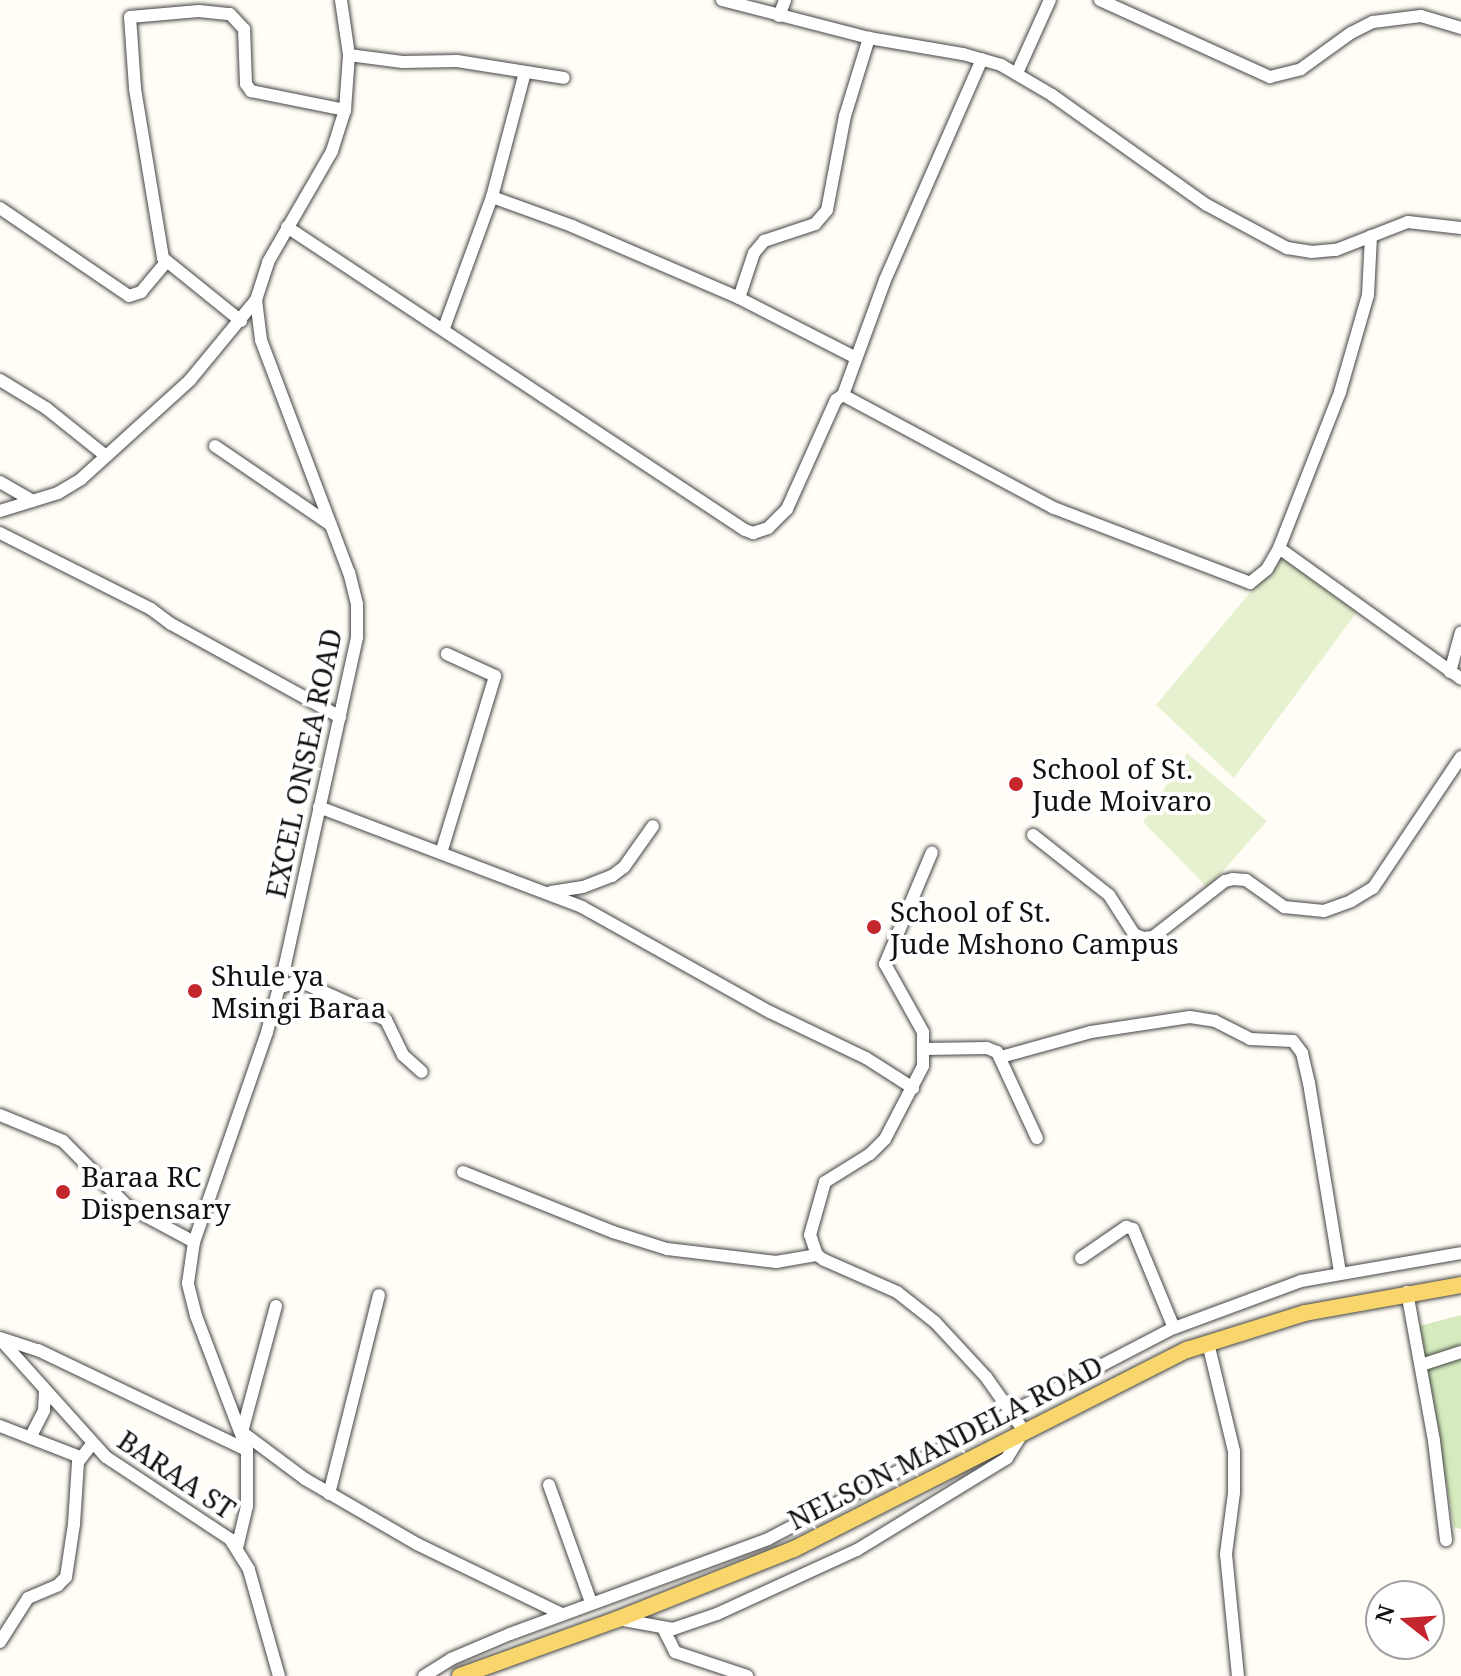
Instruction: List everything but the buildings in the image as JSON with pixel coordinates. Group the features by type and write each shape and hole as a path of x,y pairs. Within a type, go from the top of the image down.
{"main road":[{"name":"NELSON MANDELA ROAD","path":"470,1675 794,1549 1024,1431 1208,1343 1261,1324 1407,1292 1461,1285"}],"street":[{"name":"EXCEL ONSEA ROAD","path":"237,1548 246,1514 247,1450 189,1291 194,1242 267,1032 340,717 358,617 354,591 331,525 261,340 256,300 261,276 332,151 345,110 349,55 341,0"},
{"path":"722,0 869,38 982,59 1017,73 1207,205 1272,242 1300,251 1324,252 1408,222 1461,228"},
{"path":"779,16 785,0"},
{"path":"1017,73 1050,0"},
{"path":"1100,0 1275,77 1301,69 1351,33 1373,22 1421,16 1461,28"},
{"path":"241,321 166,262 161,250 135,88 130,17 199,11 230,14 244,29 247,88 345,110"},
{"path":"739,298 754,253 764,241 815,224 827,210 845,116 869,38"},
{"path":"349,55 403,62 457,61 564,78"},
{"path":"287,227 444,328 736,525 753,533 768,528 787,509 836,400 843,395 899,247 982,59"},
{"path":"444,328 492,197 525,72"},
{"path":"492,197 572,226 739,298 856,358"},
{"path":"0,208 129,296 141,292 166,262"},
{"path":"843,395 1054,508 1241,582 1259,579 1279,548 1352,355 1368,295 1371,236"},
{"path":"0,511 69,486 106,456 190,380 256,300"},
{"path":"0,380 46,408 106,456"},
{"path":"215,446 331,525"},
{"path":"0,482 33,501"},
{"path":"0,533 151,609 171,624 340,717"},
{"path":"1279,548 1456,676 1461,632"},
{"path":"441,853 495,676 447,654"},
{"path":"1033,835 1109,895 1134,934 1143,938 1153,937 1225,881 1233,879 1246,880 1284,907 1324,911 1351,901 1373,888 1461,757"},
{"path":"319,807 548,892 633,933 770,1012 866,1058 913,1088"},
{"path":"548,892 583,887 612,876 631,858 653,826"},
{"path":"817,1255 810,1235 825,1182 878,1147 913,1088 925,1049 920,1025 885,964 932,852"},
{"path":"278,988 293,983 306,984 386,1020 403,1055 422,1072"},
{"path":"1001,1057 1078,1035 1190,1017 1215,1021 1250,1039 1293,1041 1302,1053 1309,1083 1340,1273"},
{"path":"925,1049 987,1048 1001,1057 1037,1138"},
{"path":"0,1115 63,1141 127,1206 194,1242"},
{"path":"463,1172 613,1232 667,1249 776,1262 794,1262 817,1255 897,1292 935,1322 986,1377 1024,1431 1007,1458 883,1538 700,1621 664,1630 618,1619"},
{"path":"1081,1258 1126,1227 1133,1229 1174,1328"},
{"path":"424,1676 478,1647 591,1602 691,1570 768,1539 1174,1328 1290,1285 1340,1273 1461,1253"},
{"path":"1407,1292 1421,1365 1446,1540"},
{"path":"329,1494 379,1295"},
{"path":"276,1306 242,1432 329,1494 447,1560 562,1614"},
{"path":"0,1339 38,1350 247,1450"},
{"name":"BARAA ST","path":"0,1339 92,1444 115,1464 220,1531 237,1548 249,1570 279,1676"},
{"path":"1208,1343 1234,1451 1234,1493 1226,1554 1238,1676"},
{"path":"1421,1365 1461,1352"},
{"path":"31,1436 44,1410 45,1390"},
{"path":"0,1426 80,1457"},
{"path":"0,1642 28,1598 63,1583 66,1577 80,1457 92,1444"},
{"path":"549,1485 591,1602"},
{"path":"664,1630 675,1652 747,1676"}],"green space":[{"path":"1283,553 1362,605 1234,778 1156,705"},
{"path":"1187,753 1267,821 1208,888 1143,822"},
{"path":"1461,1315 1461,1529 1454,1527 1419,1326"}],"place":[{"name":"School of St. Jude Moivaro","path":"1016,784"},
{"name":"School of St. Jude Mshono Campus","path":"874,927"},
{"name":"Shule ya Msingi Baraa","path":"195,991"},
{"name":"Baraa RC Dispensary","path":"63,1192"}]}
